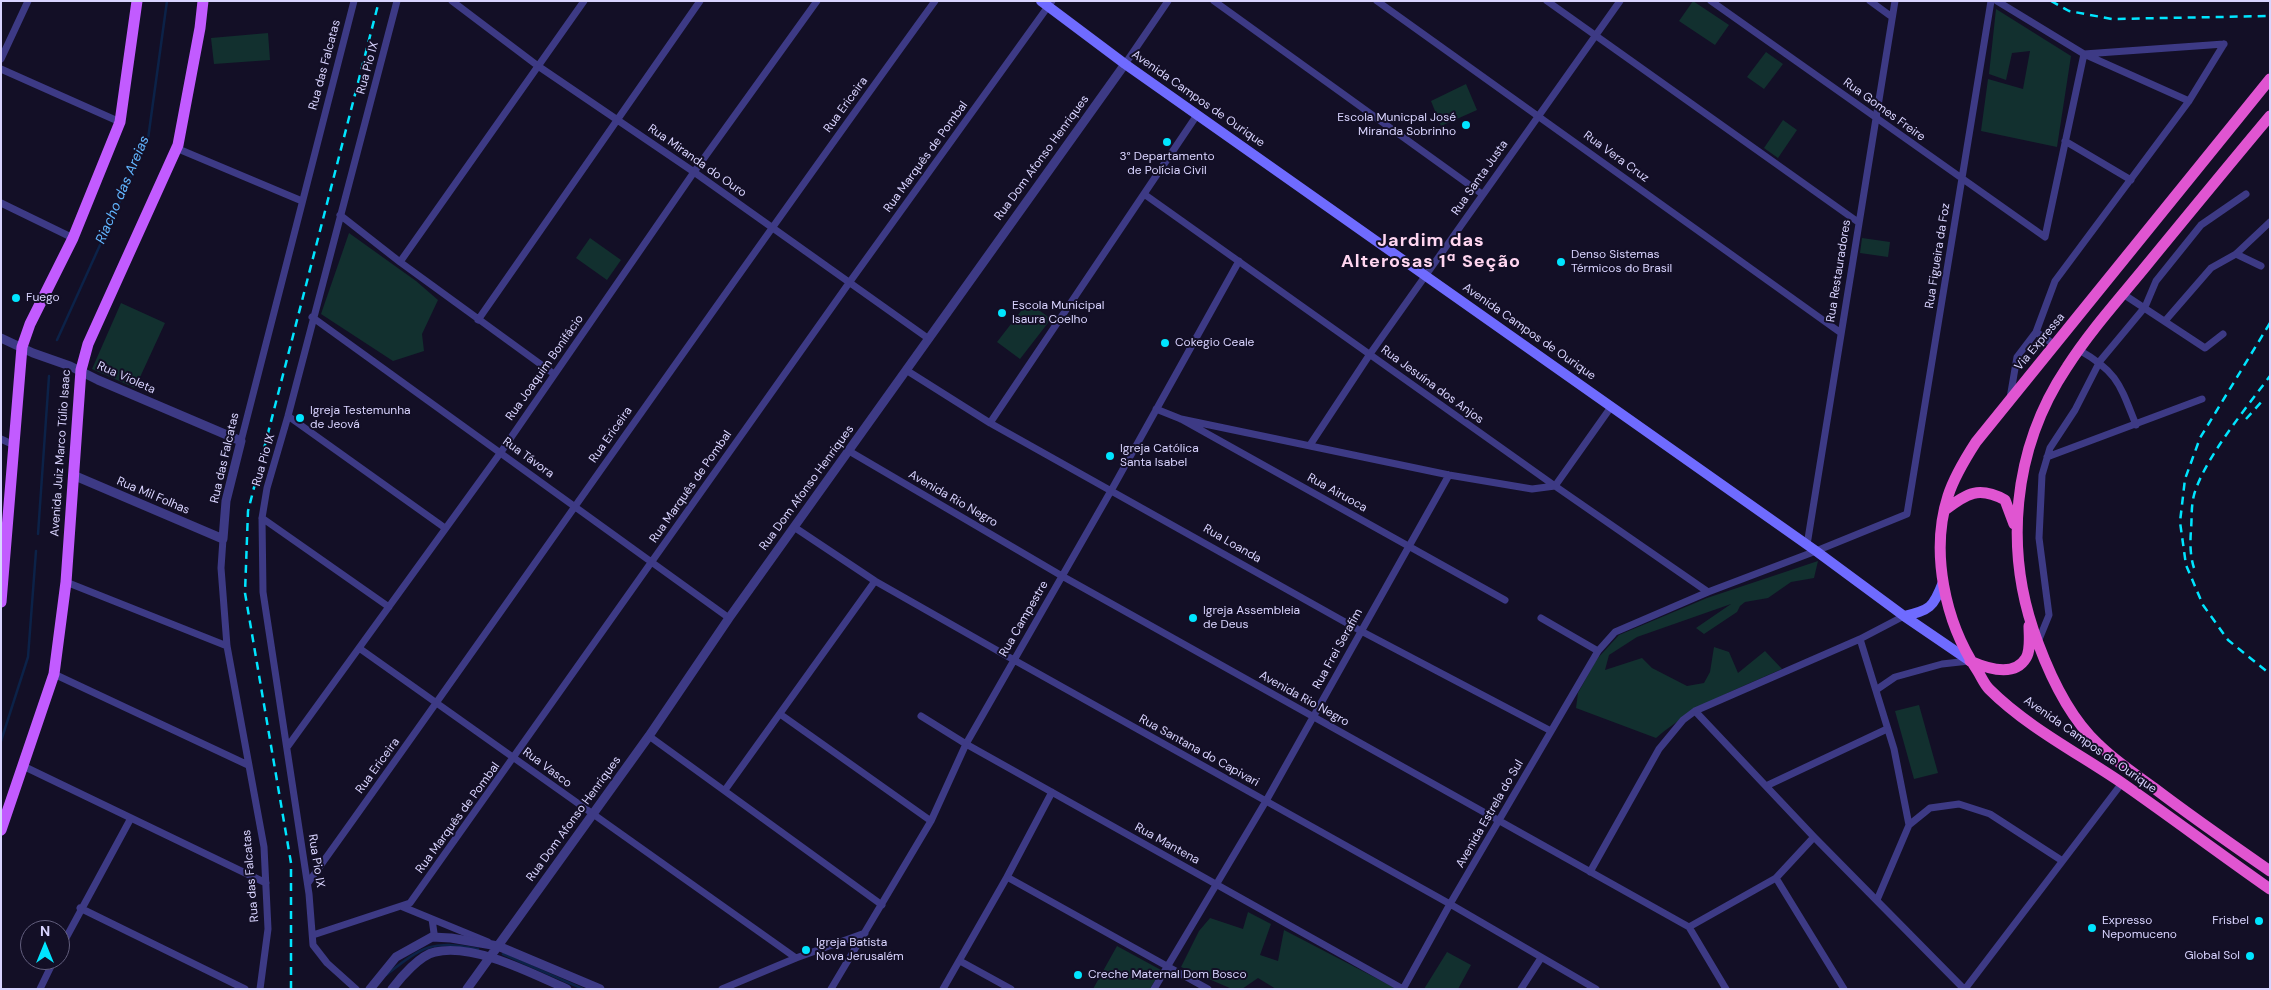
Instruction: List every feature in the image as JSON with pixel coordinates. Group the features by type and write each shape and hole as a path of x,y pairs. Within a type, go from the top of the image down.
{"highway":[{"name":"Via Expressa","path":"1970,661 1958,639 1949,613 1943,582 1941,530 1948,495 1962,464 1976,442 2009,400 2270,79"},
{"path":"2016,533 2021,475 2027,452 2049,398 2079,350 2270,116"},
{"path":"1945,510 1965,495 1979,492 1993,493 2006,500 2016,533 2021,581 2029,623 2028,650 2025,660 2013,668 2004,671 1986,668 1970,661"},
{"name":"Avenida Campos de Ourique","path":"2029,623 2059,690 2073,713 2097,743 2197,820 2270,871"},
{"name":"Avenida Campos de Ourique","path":"1970,661 1988,688 2025,719 2122,783 2270,889"}],"main road":[{"path":"1,602 22,347 30,324 72,238 120,122 137,1"},
{"name":"Avenida Juiz Marco Túlio Isaac","path":"1,830 54,674 66,582 81,370 88,344 176,148 200,28 203,1"},
{"name":"Avenida Campos de Ourique","path":"1047,3 1125,64 1970,661"},
{"path":"1904,616 1925,611 1936,600 1943,582"}],"street":[{"path":"1,59 28,1"},
{"name":"Rua das Falcatas","path":"260,989 268,929 264,847 227,646 221,568 226,501 354,1"},
{"name":"Rua Pio IX","path":"356,989 327,962 313,945 308,883 263,592 262,518 267,488 288,416 312,317 397,1"},
{"name":"Rua Miranda do Ouro","path":"452,1 538,66 694,172 929,339"},
{"path":"400,262 584,1"},
{"path":"478,320 700,1"},
{"name":"Rua Joaquim Bonifácio","path":"288,746 501,452 694,172 817,1"},
{"name":"Rua Ericeira","path":"308,883 438,703 771,227 935,1"},
{"name":"Rua Dom Afonso Henriques","path":"467,989 649,736 729,618 1168,1"},
{"path":"1214,1 1482,194"},
{"name":"Rua Vera Cruz","path":"1377,1 1841,332"},
{"path":"1547,1 1858,222"},
{"name":"Rua Santa Justa","path":"1310,445 1370,354 1620,1"},
{"name":"Rua Gomes Freire","path":"1711,1 2045,237 2065,141"},
{"path":"1870,1 1892,17"},
{"name":"Rua Restauradores","path":"1807,545 1895,1"},
{"name":"Rua Figueira da Foz","path":"1907,514 1991,1"},
{"path":"1997,1 2084,54 2188,101"},
{"name":"Rua Marquês de Pombal","path":"313,935 410,903 1047,3"},
{"path":"2009,400 2017,357 2036,332 2055,281 2188,101 2224,44 2084,54"},
{"path":"2084,54 2065,141 2131,180"},
{"path":"1,69 120,122"},
{"path":"990,422 1197,115"},
{"path":"176,148 302,200"},
{"name":"Rua Jesuína dos Anjos","path":"1144,194 1555,486 1708,592"},
{"path":"2038,642 2050,615 2039,538 2042,475 2047,457 2075,410 2100,361 2145,307 2156,281 2201,225 2246,194"},
{"path":"1,203 72,238"},
{"path":"340,215 478,320 554,374"},
{"path":"2166,321 2211,268 2236,254 2270,222"},
{"path":"2236,254 2261,266"},
{"name":"Rua Campestre","path":"831,989 930,821 966,744 1112,489 1239,261"},
{"path":"2123,294 2205,348 2222,334"},
{"name":"Rua Távora","path":"312,317 653,561 729,618"},
{"path":"2036,332 2055,345"},
{"name":"Rua Violeta","path":"1,338 81,370 98,380 241,441"},
{"path":"2079,350 2100,361 2120,383 2136,425"},
{"name":"Rua Loanda","path":"906,370 990,422 1361,630 1551,731"},
{"path":"2047,457 2202,399"},
{"path":"1181,419 1449,475 1532,489 1555,486 1611,407"},
{"name":"Rua Airuoca","path":"1156,409 1181,419 1505,600"},
{"path":"288,416 445,528"},
{"path":"1,439 14,445"},
{"name":"Avenida Rio Negro","path":"849,451 1062,576 1689,927"},
{"name":"Rua Mil Folhas","path":"73,475 223,540"},
{"name":"Rua Frei Serafim","path":"1154,989 1266,802 1449,475"},
{"name":"Avenida Estrela do Sul","path":"1403,989 1450,904 1598,651 1615,632 1708,592 1816,552 1907,514"},
{"path":"262,518 389,608"},
{"name":"Rua Santana do Capivari","path":"794,527 876,580 1014,660 1450,904 1596,989"},
{"path":"725,790 876,580"},
{"path":"66,582 227,646"},
{"path":"1590,872 1659,749 1683,720 1695,712 1860,639 1904,616"},
{"path":"1540,618 1598,651"},
{"path":"1860,639 1894,749 1909,825"},
{"name":"Rua Vasco","path":"359,648 438,703 591,815 796,958"},
{"path":"1876,690 1895,677 1942,664 1970,661"},
{"path":"54,674 248,765"},
{"path":"1695,712 1814,837 1964,989 2061,860 2122,783"},
{"path":"780,714 930,821"},
{"name":"Rua Mantena","path":"921,716 966,744 1403,989"},
{"path":"1766,786 1887,729"},
{"path":"649,736 882,905"},
{"path":"23,766 266,883"},
{"path":"943,989 1007,877 1052,792"},
{"path":"1877,900 1909,825 1930,808 1959,804 1990,814 2061,860"},
{"path":"70,928 131,818"},
{"path":"1726,989 1689,927 1776,878 1814,837"},
{"path":"1007,877 1208,989"},
{"path":"1776,878 1844,989"},
{"path":"402,907 600,989"},
{"path":"80,908 245,989"},
{"path":"432,919 434,933 432,937"},
{"path":"722,989 796,958 865,933"},
{"path":"370,989 396,957 432,937 451,938 498,946"},
{"path":"392,989 406,971 434,952 459,951 490,956 567,989"},
{"path":"1521,989 1541,958"},
{"path":"960,961 1011,989"},
{"path":"40,989 49,970"}],"green space":[{"path":"1693,1 1729,25 1715,45 1679,21"},
{"path":"1996,9 2071,56 2057,147 1981,131 1988,79 2023,89 2030,51 2012,53 2006,80 1989,74"},
{"path":"268,33 270,60 214,64 211,38"},
{"path":"1766,52 1783,64 1764,89 1747,77"},
{"path":"1466,84 1477,110 1441,126 1431,101"},
{"path":"1783,120 1797,130 1778,158 1764,148"},
{"path":"349,233 416,281 438,300 422,334 424,351 393,361 321,314"},
{"path":"590,238 621,260 607,280 576,258"},
{"path":"1862,238 1890,242 1888,257 1860,253"},
{"path":"1028,302 1051,319 1020,359 997,342"},
{"path":"121,303 165,323 135,388 92,369"},
{"path":"1818,561 1814,578 1791,582 1768,598 1745,602 1737,612 1704,634 1696,628 1731,604 1637,637 1609,655 1605,670 1642,658 1652,668 1687,686 1704,683 1710,672 1714,647 1729,652 1738,673 1765,651 1782,669 1701,707 1656,738 1576,708 1578,693 1596,660 1619,635 1707,598"},
{"path":"1919,705 1938,773 1914,779 1895,711"},
{"path":"1248,912 1271,924 1260,955 1278,961 1284,930 1397,989 1276,989 1258,978 1242,989 1232,989 1181,967 1199,931 1210,918 1243,929"},
{"path":"1117,946 1161,970 1150,989 1093,989"},
{"path":"1447,952 1471,965 1458,989 1424,989"}],"waterway":[{"name":"Riacho das Areias","path":"57,340 148,139 167,1"},
{"name":"Riacho das Areias","path":"38,534 49,376"},
{"name":"Riacho das Areias","path":"1,741 28,657 36,551"},
{"path":"386,975 419,952 438,945 478,949"},
{"path":"503,954 583,989"}],"railway":[{"path":"291,989 291,863 245,593 248,511 379,1"},
{"path":"2051,1 2069,11 2112,19 2270,16"},
{"path":"2270,323 2200,438 2185,479 2180,522 2186,565 2203,605 2228,640 2270,674"},
{"path":"2194,568 2190,544 2192,508 2199,481 2216,450 2270,376"},
{"path":"2246,419 2264,399"}],"place":[{"name":"Escola Municpal José Miranda Sobrinho","path":"1466,125"},
{"name":"3° Departamento de Polícia Civil","path":"1167,142"},
{"name":"Denso Sistemas Térmicos do Brasil","path":"1561,262"},
{"name":"Fuego","path":"16,298"},
{"name":"Escola Municipal Isaura Coelho","path":"1002,313"},
{"name":"Cokegio Ceale","path":"1165,343"},
{"name":"Igreja Testemunha de Jeová","path":"300,418"},
{"name":"Igreja Católica Santa Isabel","path":"1110,456"},
{"name":"Igreja Assembleia de Deus","path":"1193,618"},
{"name":"Frisbel","path":"2259,921"},
{"name":"Expresso Nepomuceno","path":"2092,928"},
{"name":"Igreja Batista Nova Jerusalém","path":"806,950"},
{"name":"Global Sol","path":"2250,956"},
{"name":"Creche Maternal Dom Bosco","path":"1078,975"}],"district":[{"name":"Jardim das Alterosas 1ª Seção","path":"1431,251"}]}
